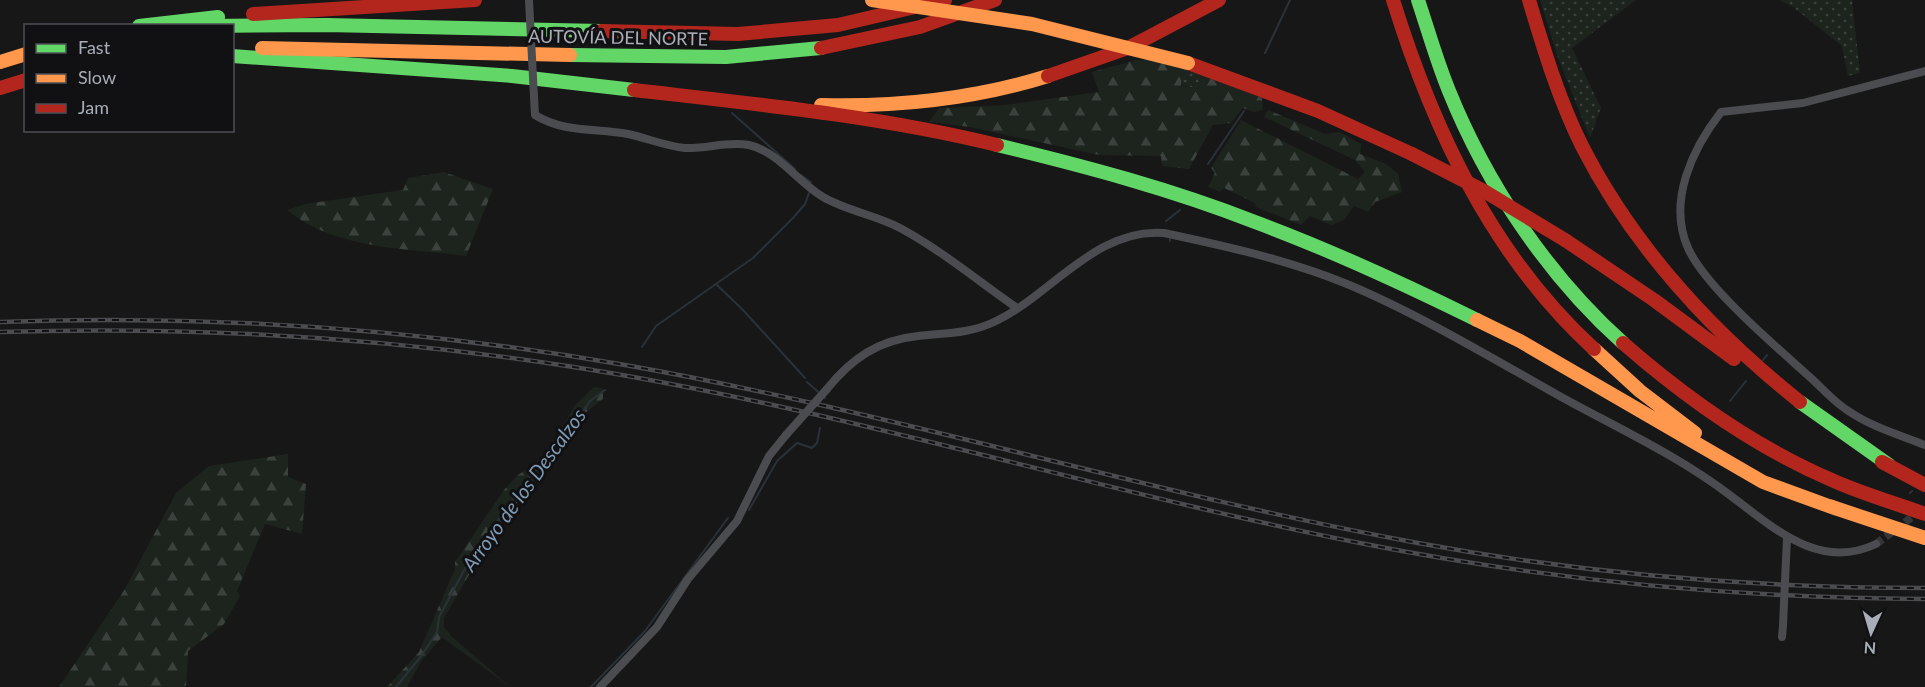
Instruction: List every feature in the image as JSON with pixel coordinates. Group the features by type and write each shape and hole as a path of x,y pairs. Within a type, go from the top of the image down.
{"highway":[{"path":"157,24 220,17 475,0"},
{"path":"872,0 948,9 1024,22 1108,41 1188,63 1318,111 1412,154 1484,191 1565,240 1654,300 1816,421 1925,485"},
{"name":"AUTOVÍA DEL NORTE","path":"234,25 738,34 847,24 945,0"},
{"name":"AUTOVÍA DEL NORTE","path":"234,48 675,58 751,57 861,42 926,25 995,0"},
{"path":"234,56 339,62 828,105 873,105 940,99 1027,82 1076,67 1149,38 1219,0"},
{"path":"1393,0 1420,87 1455,164 1488,221 1551,306 1613,369 1688,428 1763,475 1837,509"},
{"path":"1418,0 1441,74 1487,173 1549,266 1598,321 1656,375 1741,435 1834,482 1925,514"},
{"path":"1529,0 1550,67 1587,155 1618,210 1658,265 1706,320 1760,371 1811,413 1888,465"},
{"path":"3,61 24,53"},
{"path":"0,88 24,81"},
{"path":"579,82 856,118 962,136 1062,160 1188,198 1295,237 1437,299 1520,341 1763,482 1925,538"},
{"path":"0,94 24,87"}],"street":[{"path":"530,0 535,115 552,124 572,129 604,130 687,148 733,143 752,146 775,159 801,182 825,198 897,226 920,239 1017,308"},
{"path":"1925,71 1803,103 1721,112 1704,134 1690,161 1682,219 1687,247 1703,274 1780,350 1849,412 1925,445"},
{"path":"600,687 657,627 688,579 737,521 769,456 846,366 867,351 898,339 956,334 983,327 1017,308 1093,255 1122,240 1153,232 1298,267 1370,294 1701,473 1787,538 1814,549 1845,554 1862,551 1876,544"},
{"path":"1782,637 1787,538"}],"green space":[{"path":"1540,0 1636,0 1572,48 1601,108 1590,138 1557,55"},
{"path":"1779,0 1852,0 1860,73 1848,76 1842,46 1793,7"},
{"path":"1136,60 1154,60 1181,68 1181,86 1199,89 1203,76 1262,98 1263,110 1254,112 1243,108 1231,123 1213,125 1189,169 1162,166 1161,156 1099,155 970,127 929,122 939,108 1005,105 1099,92 1092,72"},
{"path":"1181,68 1203,76 1200,89 1180,85"},
{"path":"1268,110 1325,134 1340,132 1361,144 1360,154 1386,164 1398,174 1402,192 1375,202 1368,212 1354,206 1344,220 1331,225 1310,216 1301,225 1256,207 1255,203 1224,188 1220,192 1208,187 1215,173 1211,168 1241,120 1358,179 1365,172 1355,160 1264,117"},
{"path":"444,172 493,189 466,256 372,245 349,240 306,223 287,210 305,204 403,190 408,178"},
{"path":"594,387 603,389 603,399 584,414 563,448 532,483 488,542 444,618 444,627 451,636 510,687 442,637 422,660 407,687 387,687 419,652 455,569 455,562 504,490 518,475 536,463 558,435 575,405"},
{"path":"288,454 288,477 306,484 302,534 265,524 237,591 240,596 224,624 188,651 186,687 59,687 125,589 176,493 209,466"}],"waterway":[{"path":"1265,53 1290,0"},
{"path":"1208,164 1244,111"},
{"path":"732,113 795,169"},
{"path":"801,175 811,182"},
{"path":"642,347 656,326 753,258 793,218 805,204 809,193"},
{"path":"1166,221 1180,210"},
{"path":"716,284 805,378"},
{"path":"1763,360 1767,355"},
{"path":"1730,401 1746,381"},
{"path":"807,382 825,398"},
{"name":"Arroyo de los Descalzos","path":"396,687 437,632 439,617 469,561 526,481 571,429 590,401 605,390"},
{"path":"749,510 777,461 797,443 812,448 817,443 820,428"},
{"path":"591,687 645,631 728,518"}],"tunnel":[{"path":"1876,544 1920,511"}],"railway":[{"path":"0,322 157,320 314,327 392,333 548,352 725,384 923,429 1219,501 1318,523 1481,554 1607,571 1734,582 1925,588"},
{"path":"0,332 213,332 355,341 496,356 667,383 767,404 1261,522 1430,556 1571,577 1712,591 1925,599"}],"traffic: fast":[{"path":"1418,0 1449,91 1464,126 1501,194 1545,259 1570,289 1623,343"},
{"path":"157,24 218,17"},
{"path":"234,26 327,25 601,31"},
{"path":"570,55 726,57 821,48"},
{"path":"234,56 512,76 634,90"},
{"path":"997,145 1127,179 1223,210 1339,256 1477,320"},
{"path":"1800,402 1889,465"}],"traffic: slow":[{"path":"872,0 1032,24 1188,63"},
{"path":"262,48 570,55"},
{"path":"0,62 24,55"},
{"path":"821,105 879,105 936,100 992,91 1048,76"},
{"path":"1477,320 1520,341 1763,482 1837,509"},
{"path":"1594,349 1640,391 1695,433"},
{"path":"1829,506 1925,538"}],"traffic: jam":[{"path":"253,14 475,0"},
{"path":"601,31 738,34 838,25 945,0"},
{"path":"821,48 920,27 995,0"},
{"path":"1048,76 1128,48 1219,0"},
{"path":"1393,0 1427,96 1470,188 1496,232 1525,273 1558,313 1594,349"},
{"path":"1529,0 1566,111 1582,146 1625,219 1677,286 1706,317 1767,375 1800,402"},
{"path":"1188,63 1318,111 1412,154"},
{"path":"0,88 24,81"},
{"path":"634,90 862,119 908,126 997,145"},
{"path":"1412,154 1484,191 1565,240"},
{"path":"1565,240 1654,300 1734,359"},
{"path":"1623,343 1697,403 1750,438 1805,468 1845,486 1925,514"},
{"path":"1882,462 1925,485"}]}
